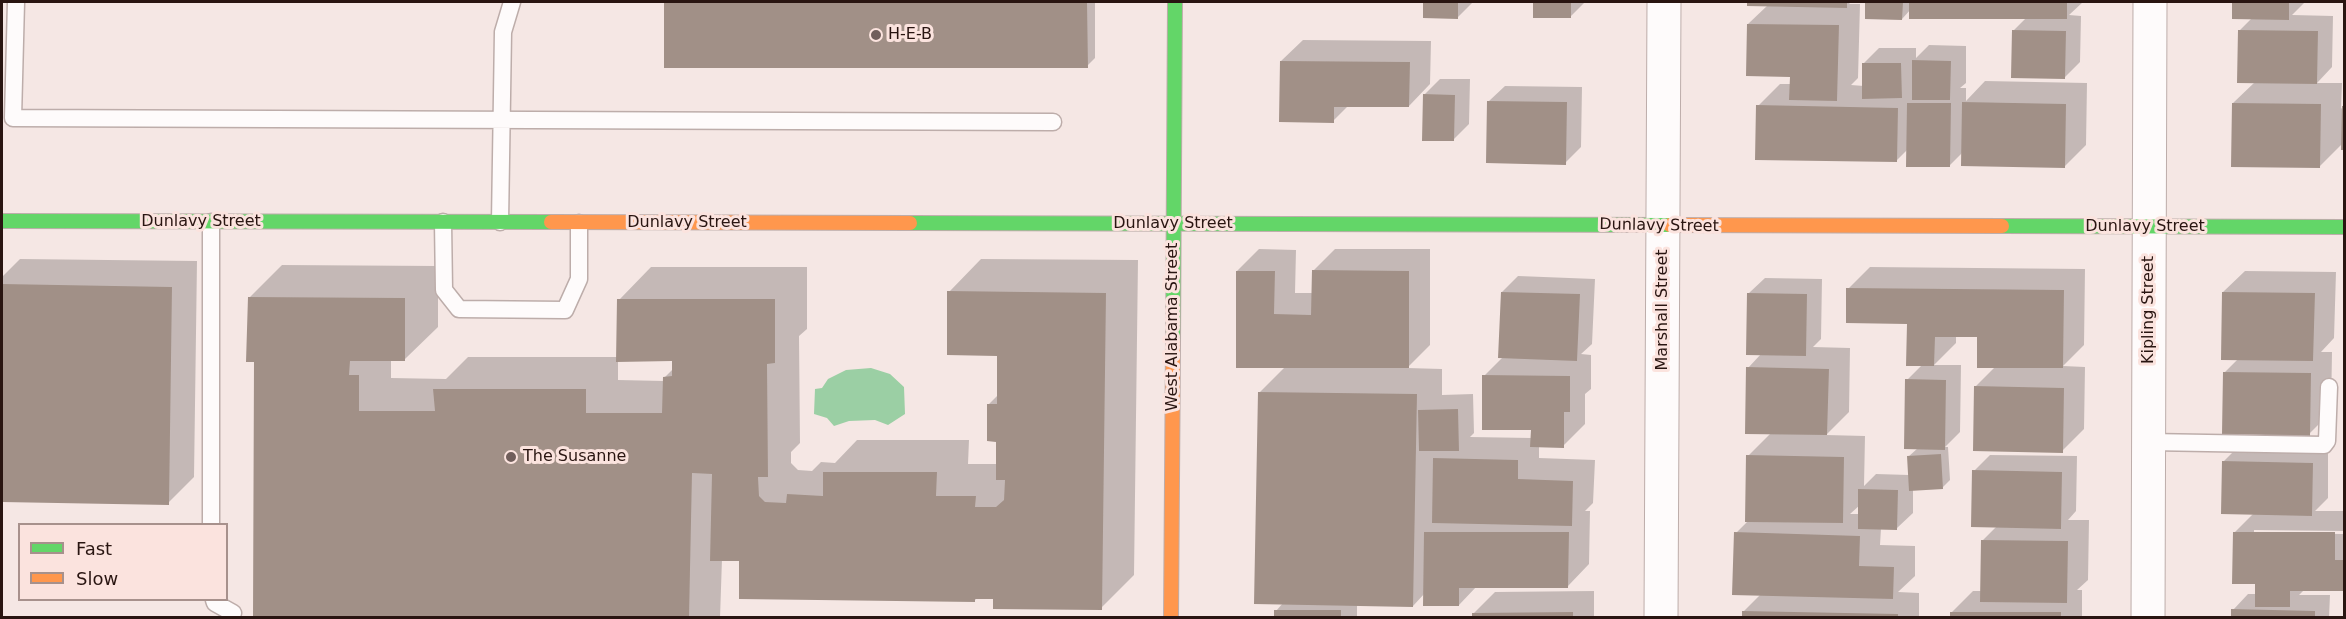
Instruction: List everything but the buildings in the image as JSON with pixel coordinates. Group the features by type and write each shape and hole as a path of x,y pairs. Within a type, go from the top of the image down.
{"street":[{"name":"West Alabama Street","path":"1172,618 1175,2"},
{"name":"Marshall Street","path":"1661,618 1664,2"},
{"name":"Kipling Street","path":"2148,618 2150,2"},
{"name":"Dunlavy Street","path":"2,221 2344,227"}],"lane":[{"path":"16,2 13,118 1053,122"},
{"path":"500,222 503,32 512,2"},
{"path":"211,222 211,523"},
{"path":"443,222 444,290 459,309 565,310 579,279 579,223"},
{"path":"2149,442 2324,445 2327,441 2329,387"},
{"path":"214,601 233,613"}],"shaded area":[{"path":"871,368 890,374 904,387 905,414 888,425 875,420 849,421 834,426 827,418 814,414 815,389 822,388 828,379 846,370"}],"traffic: fast":[{"path":"1173,343 1175,2"},
{"path":"2,221 551,222"},
{"path":"910,223 1670,225"},
{"path":"2002,226 2344,227"}],"traffic: slow":[{"path":"551,222 910,223"},
{"path":"1670,225 2002,226"},
{"path":"1171,618 1173,343"}],"place":[{"name":"H-E-B","path":"876,35"},
{"name":"The Susanne","path":"511,457"}]}
